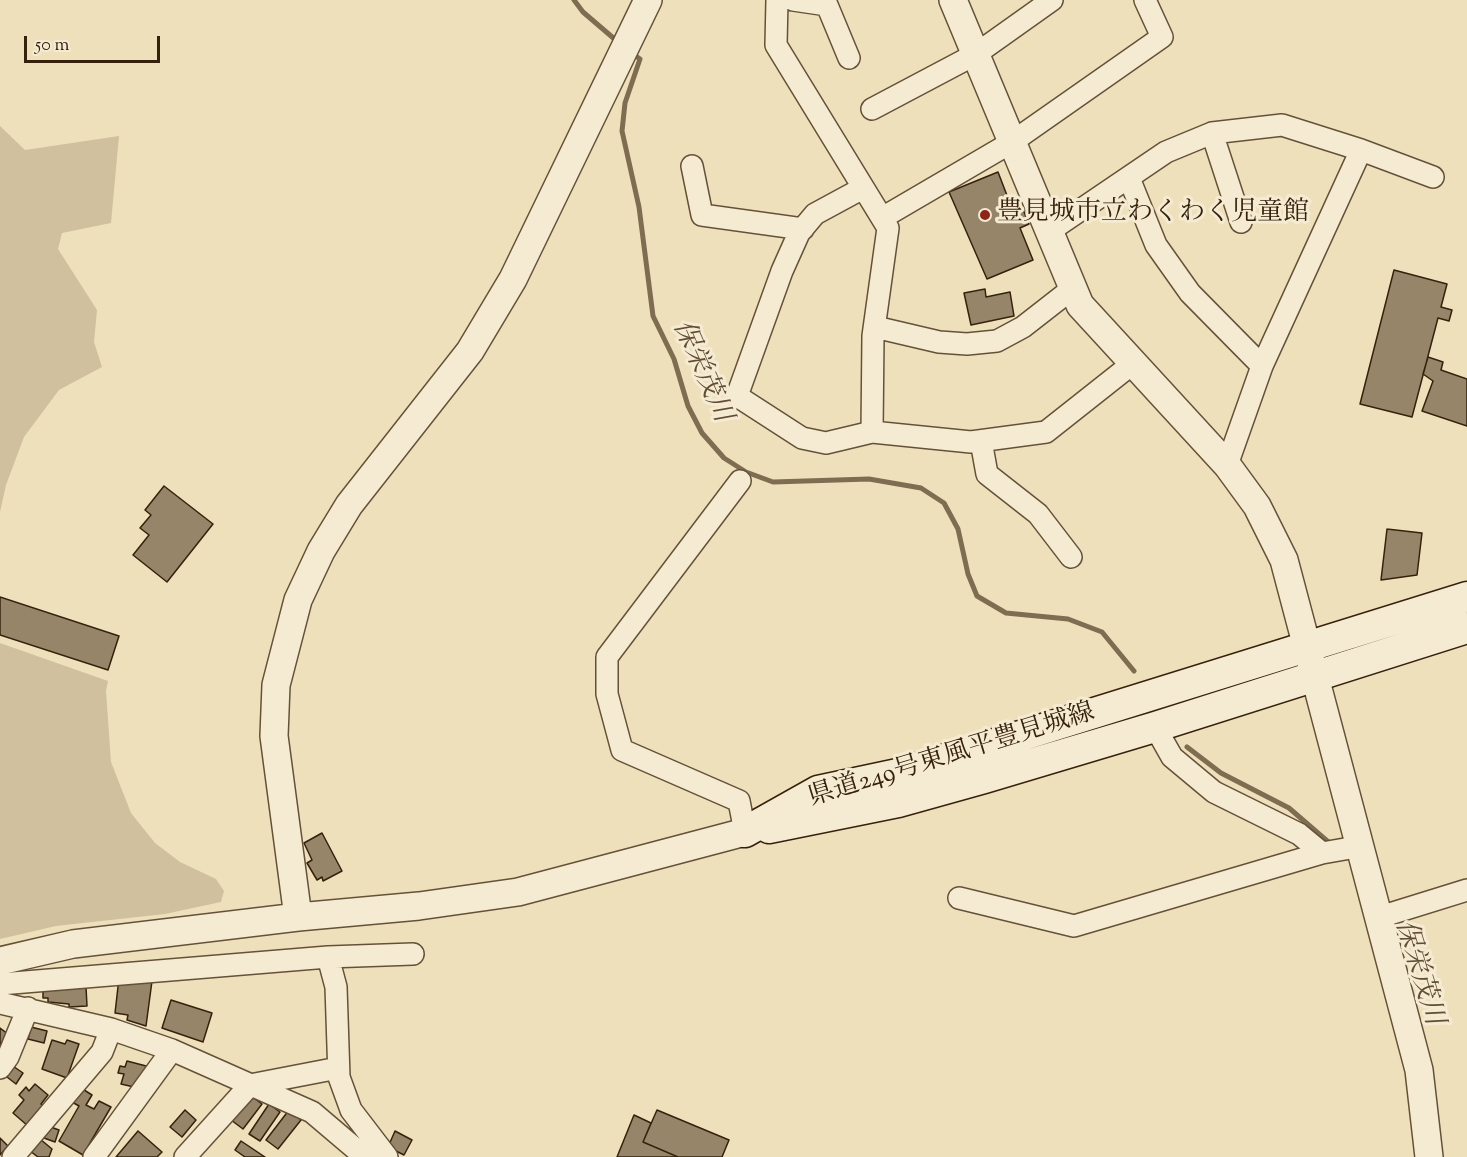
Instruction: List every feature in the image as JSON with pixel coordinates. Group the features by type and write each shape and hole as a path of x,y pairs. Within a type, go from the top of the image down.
{"main road":[{"name":"県道249号東風平豊見城線","path":"745,832 818,791 898,774 1467,597"},
{"name":"県道249号東風平豊見城線","path":"745,832 898,802 1155,727 1467,628"}],"street":[{"path":"298,917 274,736 276,685 298,600 321,551 349,505 470,351 513,279 648,0"},
{"path":"777,0 776,45 888,228 875,327 872,432"},
{"path":"794,0 827,5 849,58"},
{"path":"953,0 1080,305 1227,465 1257,506 1284,560 1317,676 1419,1070 1429,1157"},
{"path":"872,109 976,54 1052,0"},
{"path":"882,218 1012,142 1162,37 1145,0"},
{"path":"1048,232 1166,152 1212,133 1282,125 1361,150 1433,177"},
{"path":"1212,133 1241,222"},
{"path":"1227,465 1262,366 1361,150"},
{"path":"692,166 702,216 803,229"},
{"path":"1129,178 1156,245 1190,292 1262,366"},
{"path":"863,188 814,214 803,229 782,271 737,396 802,438 826,443 872,432 981,441 1046,432 1132,364"},
{"path":"875,327 939,342 967,344 997,341 1023,327 1073,288"},
{"path":"981,441 987,474 1038,514 1071,557"},
{"path":"0,961 73,945 298,917 420,906 518,892 745,832 739,801 622,750 607,694 607,657 740,482"},
{"path":"1155,727 1172,757 1214,792 1299,834 1322,853"},
{"path":"959,898 1074,926 1322,853 1362,846"},
{"path":"1380,917 1467,890"},
{"path":"0,984 328,957 413,954"},
{"path":"328,957 336,987 338,1068 351,1110 387,1157"},
{"path":"0,1003 111,1029 172,1050 312,1112 365,1157"},
{"path":"0,1068 8,1057 28,1008"},
{"path":"13,1157 102,1052 111,1029"},
{"path":"94,1157 172,1050"},
{"path":"186,1157 250,1085 338,1068"}],"shaded area":[{"path":"0,126 25,150 119,136 111,223 62,233 58,249 97,310 94,342 102,367 59,390 24,437 6,485 0,512"},
{"path":"0,643 108,681 106,691 111,762 131,813 155,843 180,862 216,879 224,891 221,902 165,914 56,926 0,939"}],"building":[{"path":"998,172 1013,211 1022,207 1029,224 1020,228 1033,260 987,279 949,192"},
{"path":"1394,270 1447,284 1441,307 1452,310 1449,321 1438,318 1412,417 1360,404"},
{"path":"985,289 986,297 1010,292 1014,316 971,325 964,293"},
{"path":"1428,357 1443,362 1441,370 1467,379 1467,426 1422,411 1433,381 1423,374"},
{"path":"164,486 213,524 167,582 133,555 149,535 140,528 151,515 145,510"},
{"path":"1387,529 1422,533 1417,575 1381,580"},
{"path":"0,597 119,636 108,670 0,635"},
{"path":"322,833 342,871 323,881 322,877 317,880 307,863 312,860 304,843"},
{"path":"119,978 152,981 146,1026 127,1020 128,1015 115,1013"},
{"path":"43,987 86,987 87,1006 69,1007 69,1004 48,1002 48,998 43,998"},
{"path":"171,1000 212,1013 203,1042 162,1028"},
{"path":"31,1027 47,1031 44,1043 28,1039"},
{"path":"0,1028 8,1034 0,1045"},
{"path":"52,1040 65,1044 67,1040 79,1044 67,1078 42,1069"},
{"path":"127,1061 150,1067 138,1088 121,1084 124,1074 118,1073 120,1066 125,1067"},
{"path":"10,1064 23,1073 16,1084 3,1074"},
{"path":"35,1084 48,1095 41,1104 45,1106 28,1126 13,1113 24,1100 19,1095 26,1087 29,1091"},
{"path":"81,1088 92,1095 86,1105 94,1109 99,1101 111,1107 83,1155 59,1141 79,1106 72,1102"},
{"path":"250,1095 262,1104 243,1129 231,1120"},
{"path":"269,1104 280,1112 260,1141 249,1134"},
{"path":"185,1110 196,1120 182,1137 170,1127"},
{"path":"289,1110 301,1120 278,1149 266,1140"},
{"path":"657,1110 729,1140 722,1157 678,1157 643,1142"},
{"path":"634,1115 651,1123 643,1142 678,1157 617,1157"},
{"path":"48,1126 59,1130 55,1142 44,1138"},
{"path":"138,1131 162,1152 157,1157 116,1157"},
{"path":"395,1131 412,1140 404,1155 388,1147"},
{"path":"0,1138 8,1146 0,1155"},
{"path":"40,1139 52,1149 49,1157 38,1157 30,1151"},
{"path":"241,1141 265,1157 245,1157 235,1150"}],"waterway":[{"name":"保栄茂川","path":"574,0 583,12 618,42"},
{"name":"保栄茂川","path":"630,52 640,59 625,103 622,131 639,207 653,316 674,359 688,406 702,433 724,458 746,472 773,482 869,479 921,488 944,503 958,529 968,574 977,596 1006,613 1068,619 1102,632 1134,671"},
{"name":"保栄茂川","path":"1187,747 1221,773 1289,808 1333,846"}],"place":[{"name":"豊見城市立わくわく児童館","path":"985,215"}]}
